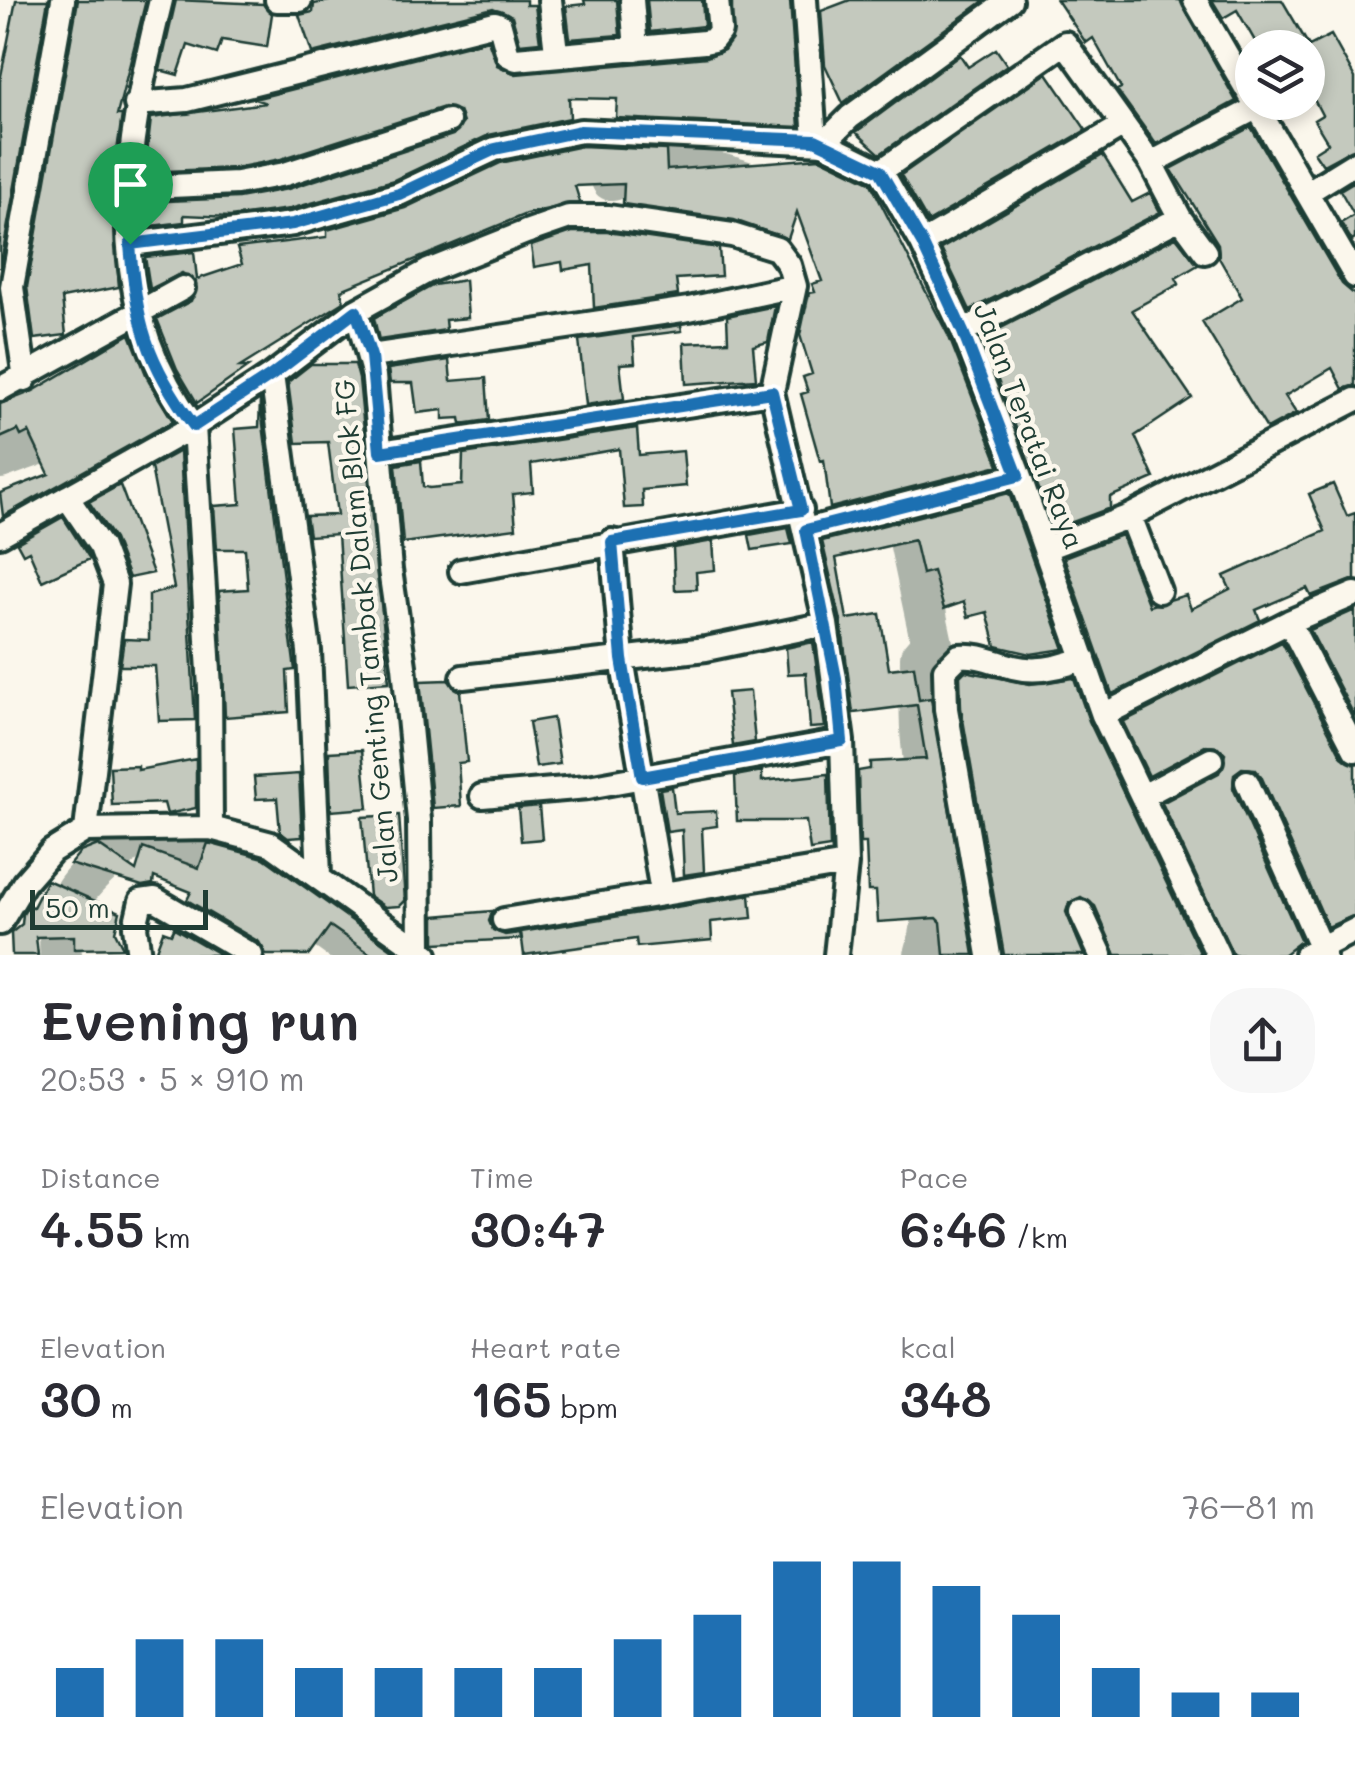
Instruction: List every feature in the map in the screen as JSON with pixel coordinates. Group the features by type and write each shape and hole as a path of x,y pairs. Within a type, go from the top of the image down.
{"street":[{"path":"25,379 12,287 63,0"},
{"path":"162,0 136,104 127,188 130,244 136,313 169,392 194,426 210,688 211,828"},
{"path":"277,0 300,0"},
{"path":"550,0 556,52"},
{"path":"632,0 636,49"},
{"path":"136,104 187,100 385,49 500,25 508,55 516,58 704,42 718,36 717,0"},
{"path":"804,0 819,142"},
{"path":"819,142 1010,0"},
{"path":"1194,0 1235,71"},
{"path":"130,244 293,224 399,194 495,149 580,131 819,142 880,171 1065,43 1152,163 1180,218 1205,252"},
{"path":"1152,163 1235,119"},
{"path":"1263,120 1355,276"},
{"path":"127,188 237,183 285,174 448,121"},
{"path":"922,243 1122,126"},
{"path":"1308,192 1355,163"},
{"name":"Jalan Teratai Raya","path":"880,171 922,243 963,332 1046,548 1103,714 1145,795 1218,955"},
{"path":"0,535 194,426 272,375 356,311 428,271 569,217 608,217 682,228 777,248 789,265 795,286 772,392 826,624 842,741 846,864 836,955"},
{"path":"963,332 1180,218"},
{"path":"371,356 689,308 795,286"},
{"path":"0,389 25,379 184,288"},
{"name":"Jalan Genting Tambak Dalam Blok FG","path":"356,311 371,356 419,820 423,952"},
{"path":"272,375 309,651 319,875"},
{"path":"380,452 772,392"},
{"path":"1046,548 1130,516 1355,400"},
{"path":"461,571 612,542 897,510 1018,476"},
{"path":"67,497 101,547 115,584 86,830"},
{"path":"1130,516 1159,591"},
{"path":"612,542 622,659 662,892"},
{"path":"1103,714 1355,594"},
{"path":"1290,622 1355,750"},
{"path":"463,677 706,649 826,624"},
{"path":"988,955 946,709 945,670 958,656 970,654 1015,668 1048,669 1084,658"},
{"path":"482,796 642,777 842,741"},
{"path":"1145,795 1211,760"},
{"path":"1247,782 1317,952 1355,930"},
{"path":"0,923 24,882 52,851 86,830 211,828 271,844 423,952"},
{"path":"504,920 846,864"},
{"path":"139,955 136,914 142,901 155,899 226,949 251,955"},
{"path":"1081,912 1101,955"}],"building":[{"path":"16,0 48,0 0,269 0,81"},
{"path":"78,0 146,0 117,115 122,115 112,188 119,287 62,298 66,335 34,339 27,287"},
{"path":"176,0 263,4 272,14 267,47 222,40 217,54 188,45 178,75 160,70"},
{"path":"334,0 526,0 526,5 535,5 540,42 520,44 512,16 493,8 312,53 299,15 313,12 314,4"},
{"path":"584,0 617,0 620,35 570,39 566,6 585,4"},
{"path":"647,0 702,0 704,26 650,32"},
{"path":"732,0 790,0 799,127 616,118 617,99 569,98 570,118 489,135 394,180 290,209 230,217 184,215 184,222 143,227 143,202 238,198 288,189 453,135 463,123 459,111 444,107 281,159 235,168 145,172 151,118 266,103 254,99 488,40 497,65 516,74 707,57 724,50 732,39"},
{"path":"850,0 985,0 843,103 825,65 821,11"},
{"path":"1057,0 1180,0 1235,102 1156,144 1117,90 1121,88 1093,38 1086,43"},
{"path":"1212,0 1282,0 1300,30 1249,30 1237,10 1223,18"},
{"path":"1331,35 1355,78 1355,148 1323,165 1314,152 1328,143 1314,120 1325,120 1325,38"},
{"path":"996,49 1007,65 880,154 856,132 960,55 968,67"},
{"path":"1047,73 1086,130 928,222 901,175"},
{"path":"1251,127 1342,284 1355,295 1355,385 1343,389 1332,368 1285,396 1296,413 1267,429 1202,322 1242,298 1219,258 1218,244 1171,169"},
{"path":"582,146 666,150 667,170 820,158 870,182 949,337 999,465 830,508 824,460 820,461 801,394 808,392 803,377 812,374 800,335 809,293 815,292 812,284 822,281 797,212 788,239 734,220 623,204 624,184 575,186 580,202 526,214 341,290 344,302 240,367 248,367 197,403 177,369 157,319 191,301 196,282 182,273 150,289 145,257 194,252 197,279 242,264 237,248 327,237 327,230 405,208 500,163"},
{"path":"1103,155 1132,202 1150,193 1160,212 970,310 941,249"},
{"path":"1355,181 1355,239 1352,241 1341,223 1354,215 1340,190"},
{"path":"572,232 607,232 719,248 721,276 676,279 678,295 594,308 592,265 563,270 562,262 534,267 531,246"},
{"path":"1176,237 1198,265 1176,278 1179,284 1132,310 1192,398 1135,436 1154,478 1110,497 1110,508 1054,529 982,338"},
{"path":"465,280 468,318 445,320 446,330 379,340 374,318 434,285"},
{"path":"775,306 768,342 753,346 756,379 686,384 684,343 728,341 727,316"},
{"path":"681,325 682,331 633,337 635,363 620,364 624,399 586,405 579,340"},
{"path":"130,334 149,382 173,421 3,516 0,493 49,474 29,432 21,436 18,430 0,438 0,404 33,391"},
{"path":"449,360 451,381 486,378 489,420 461,424 460,418 443,419 443,410 417,413 413,383 390,383 388,369"},
{"path":"311,364 355,364 359,379 389,682 348,685 338,534 309,536 306,516 337,515 328,442 296,443 288,382"},
{"path":"260,401 295,670 287,671 289,712 225,717 219,591 248,589 245,549 217,549 214,506 241,504 235,429 259,427"},
{"path":"637,428 639,455 683,451 686,486 642,490 643,507 624,508 619,449 531,464 533,492 513,494 516,528 403,543 396,465 421,461 423,486 429,488 462,485 463,454"},
{"path":"180,451 195,720 159,721 155,666 120,666 124,639 149,640 149,595 174,588 151,467"},
{"path":"1333,484 1347,516 1355,513 1355,579 1311,596 1307,588 1256,610 1260,620 1112,694 1064,557 1121,535 1149,606 1186,595 1191,609 1230,589 1224,576 1325,531 1309,494"},
{"path":"120,485 153,573 129,578 114,539 89,502"},
{"path":"1009,493 1064,649 1031,654 996,646 987,612 968,617 964,602 944,609 933,571 922,574 914,540 836,558 847,619 880,614 889,669 914,666 919,700 931,698 974,955 944,955 941,922 937,918 878,922 876,891 868,891 866,843 860,843 858,771 870,769 870,762 926,759 917,705 853,713 841,621 822,541"},
{"path":"63,517 90,559 42,581 29,551 23,554 17,543"},
{"path":"788,528 792,544 752,550 749,535"},
{"path":"713,541 715,570 696,572 697,589 675,590 673,548"},
{"path":"1355,610 1355,717 1310,630"},
{"path":"813,642 825,727 810,728 806,673 788,674 786,648"},
{"path":"1282,642 1342,757 1355,765 1355,915 1328,927 1261,776 1255,769 1242,768 1234,774 1233,788 1301,941 1283,955 1233,955 1162,803 1219,773 1225,754 1218,747 1205,746 1149,776 1123,722"},
{"path":"965,671 1030,684 1074,678 1089,721 1201,955 1116,955 1095,906 1081,897 1069,903 1066,912 1084,955 1004,955 961,708 960,676"},
{"path":"448,680 460,691 467,762 458,763 461,806 433,808 420,681"},
{"path":"750,691 755,742 733,746 727,693"},
{"path":"553,718 560,764 536,767 529,722"},
{"path":"362,750 368,808 331,811 329,752"},
{"path":"196,759 196,808 167,814 164,803 112,805 110,767 138,766 138,770"},
{"path":"762,771 762,781 828,774 830,847 810,850 806,821 737,821 735,776"},
{"path":"299,774 302,837 288,838 280,832 277,798 256,799 254,777"},
{"path":"672,787 675,813 716,811 717,826 702,828 704,872 684,875 682,830 667,832 660,789"},
{"path":"539,806 542,839 521,841 518,808"},
{"path":"399,815 405,901 400,906 385,907 369,896 362,817"},
{"path":"208,843 264,858 400,955 372,955 330,926 309,955 266,955 259,942 187,900 191,892 154,877 153,884 142,886 70,864 80,852 98,845 136,871 143,848 199,868"},
{"path":"47,880 120,912 115,932 123,948 74,949 74,936 36,937 38,955 12,955 11,933 22,924 23,914 28,906 33,907"},
{"path":"750,895 752,918 711,922 712,940 637,947 636,939 524,955 521,932"},
{"path":"493,911 489,921 493,930 505,935 520,933 521,939 435,943 435,916"},
{"path":"174,928 221,955 168,955 156,950 163,931 171,934"}],"waterway":[{"path":"612,180 682,168 752,184"},
{"path":"0,458 58,437 227,338"},
{"path":"893,461 932,644 921,657 921,731 935,876 935,903 925,955"},
{"path":"61,955 60,934 70,900 91,873 135,836 184,859 241,868 361,955"}],"route":[{"path":"580,131 735,140 815,140 880,171 922,243 963,332 1018,476 806,530 836,678 842,741 642,777 622,659 612,542 801,510 772,392 380,452 371,356 356,311 272,375 194,426 169,392 136,313 130,244 293,224 399,194 495,149 580,131"}]}
